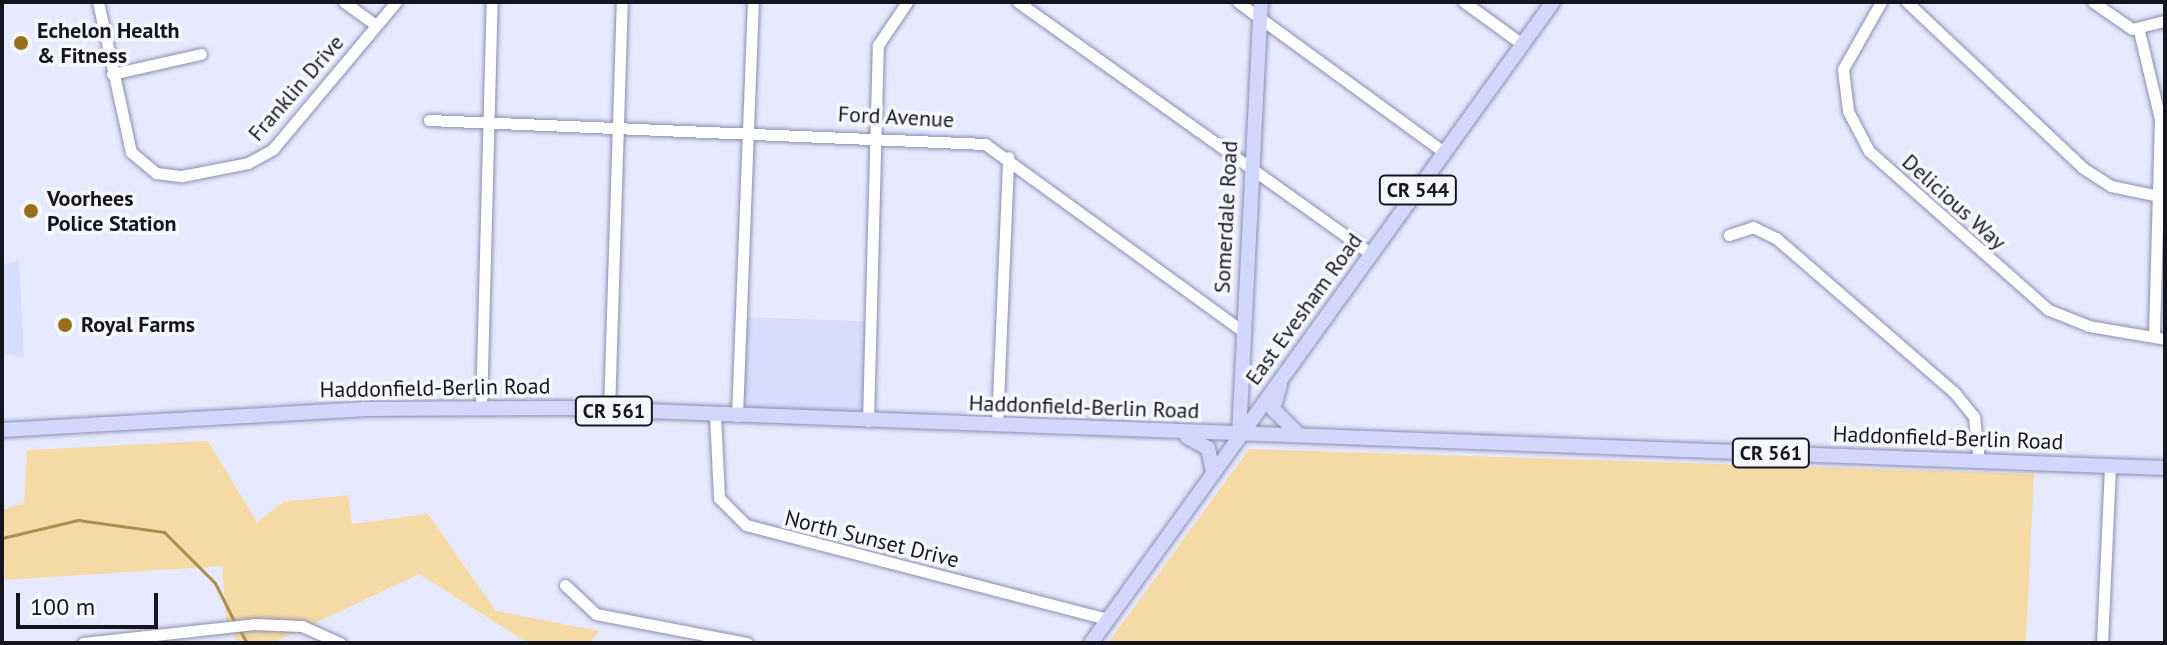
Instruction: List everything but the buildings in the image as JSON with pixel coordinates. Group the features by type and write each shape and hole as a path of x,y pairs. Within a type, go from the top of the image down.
{"main road":[{"name":"Somerdale Road","path":"1239,435 1261,2"},
{"name":"East Evesham Road","path":"1091,643 1553,2"},
{"path":"1282,377 1273,409 1291,434 1304,437"},
{"name":"Haddonfield-Berlin Road","path":"2,430 481,409 609,410 2165,468"},
{"path":"1183,433 1208,448 1212,473"}],"street":[{"name":"Franklin Drive","path":"98,2 125,139 140,163 168,176 206,172 273,149 396,2"},
{"path":"344,2 376,25"},
{"path":"481,409 492,2"},
{"path":"609,410 622,2"},
{"path":"737,416 753,2"},
{"path":"868,421 878,45 907,2"},
{"path":"1018,2 1251,173 1371,254"},
{"path":"1238,2 1444,152"},
{"path":"1464,2 1522,44"},
{"name":"Delicious Way","path":"1881,2 1843,69 1848,111 1869,151 2049,310 2089,326 2159,338"},
{"path":"1907,2 2083,168 2111,186 2158,196"},
{"path":"2093,2 2139,31 2158,104 2159,338"},
{"path":"2139,31 2165,21"},
{"path":"112,74 201,54"},
{"name":"Ford Avenue","path":"429,120 970,140 1008,157 1242,331"},
{"path":"997,425 1008,157"},
{"path":"1729,235 1753,227 1776,238 1954,392 1974,417 1979,461"},
{"name":"North Sunset Drive","path":"715,415 719,498 746,525 1108,619"},
{"path":"2102,643 2110,466"},
{"path":"565,585 596,614 747,643"},
{"path":"83,643 145,640 279,624 340,643"}],"shaded area":[{"path":"19,261 24,358 2,353 2,265"},
{"path":"740,317 872,322 868,421 737,416"},
{"path":"208,441 257,522 283,502 348,495 352,524 428,514 496,611 599,631 590,643 528,643 419,574 273,643 238,643 226,619 222,566 5,580 2,510 24,503 27,450"},
{"path":"1249,449 2034,474 2026,643 1108,643"}],"waterway":[{"path":"2,538 78,520 164,532 215,583 235,623"},
{"path":"239,629 247,643"}],"place":[{"name":"Echelon Health & Fitness","path":"21,43"},
{"name":"Voorhees Police Station","path":"31,211"},
{"name":"Royal Farms","path":"65,325"}]}
